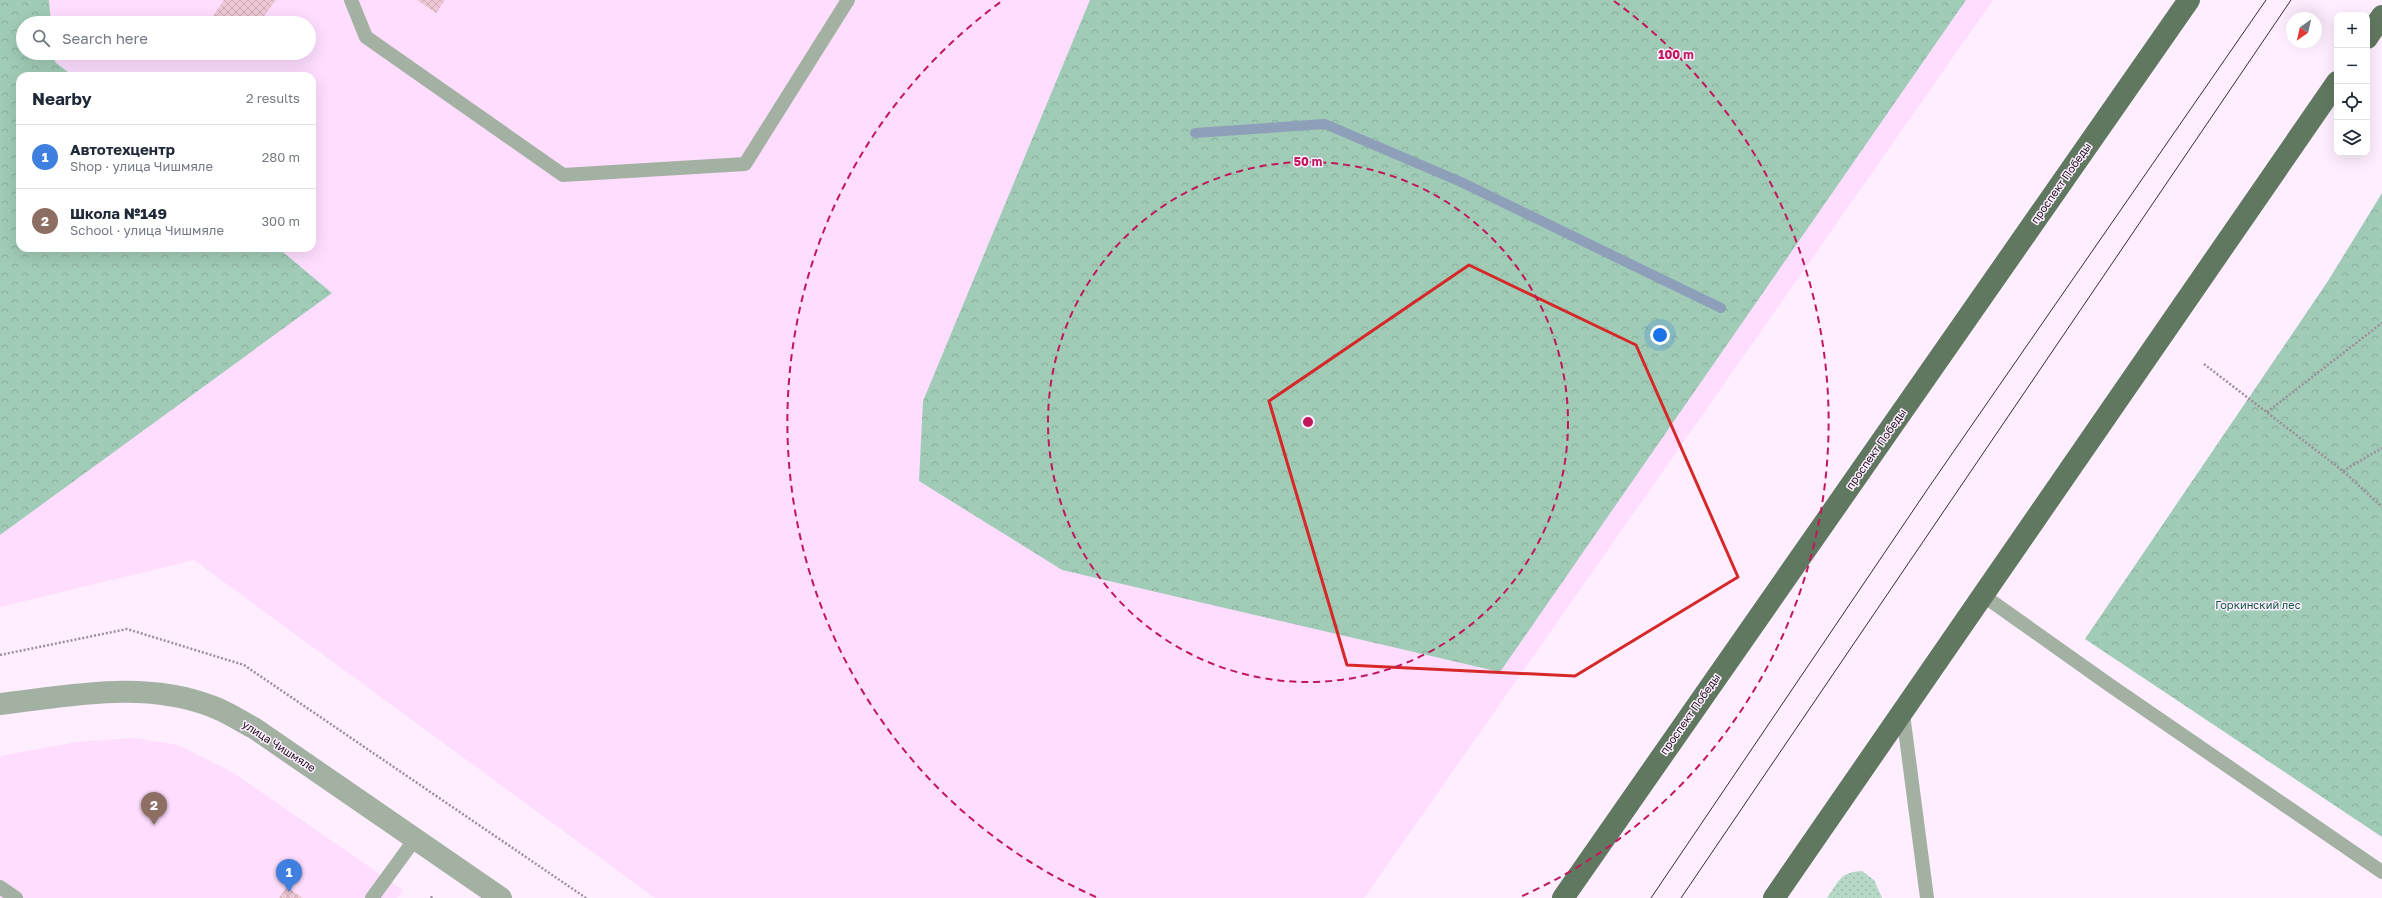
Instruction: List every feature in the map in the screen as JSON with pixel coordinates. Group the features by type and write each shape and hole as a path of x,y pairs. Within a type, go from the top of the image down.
{"main road":[{"name":"проспект Победы","path":"1563,898 2189,0"},
{"path":"2370,34 2382,16"},
{"path":"1774,898 1903,714 2336,84"}],"street":[{"name":"улица Чишмяле","path":"0,704 117,690 173,696 211,706 254,728 501,898"}],"lane":[{"path":"351,0 366,37 563,175 744,164 848,0"},
{"path":"1984,596 2111,686 2382,872"},
{"path":"1903,714 1927,898"},
{"path":"372,898 415,838"},
{"path":"0,887 16,898"}],"path":[{"path":"2266,412 2382,323"},
{"path":"2204,364 2343,471 2382,507"},
{"path":"2343,471 2382,448"}],"highlighted area":[{"path":"1469,265 1636,345 1738,577 1575,676 1347,665 1269,401"}],"shaded area":[{"path":"0,0 1993,0 1364,898 655,898 194,560 0,607"},
{"path":"134,738 178,745 232,772 403,890 397,898 0,898 0,756 77,742"}],"green space":[{"path":"0,0 49,0 50,16 16,16 16,60 55,60 55,62 68,72 16,72 16,252 283,252 332,293 0,535"},
{"path":"1090,0 1966,0 1500,672 1062,570 919,481 923,401"},
{"name":"Горкинский лес","path":"2382,193 2382,837 2085,639 2328,281"},
{"path":"1862,871 1874,880 1882,898 1827,898 1841,878 1849,873"}],"building":[{"path":"224,0 276,0 264,16 213,16"},
{"path":"417,0 445,0 436,13"},
{"path":"287,887 303,898 279,898"}],"waterway":[{"path":"1195,133 1325,124 1461,182 1721,308"}],"tram line":[{"path":"1651,898 1929,487 2266,0"},
{"path":"1681,898 2291,0"}],"place":[{"name":"Школа №149","path":"154,825"},
{"name":"Автотехцентр","path":"289,892"}]}
